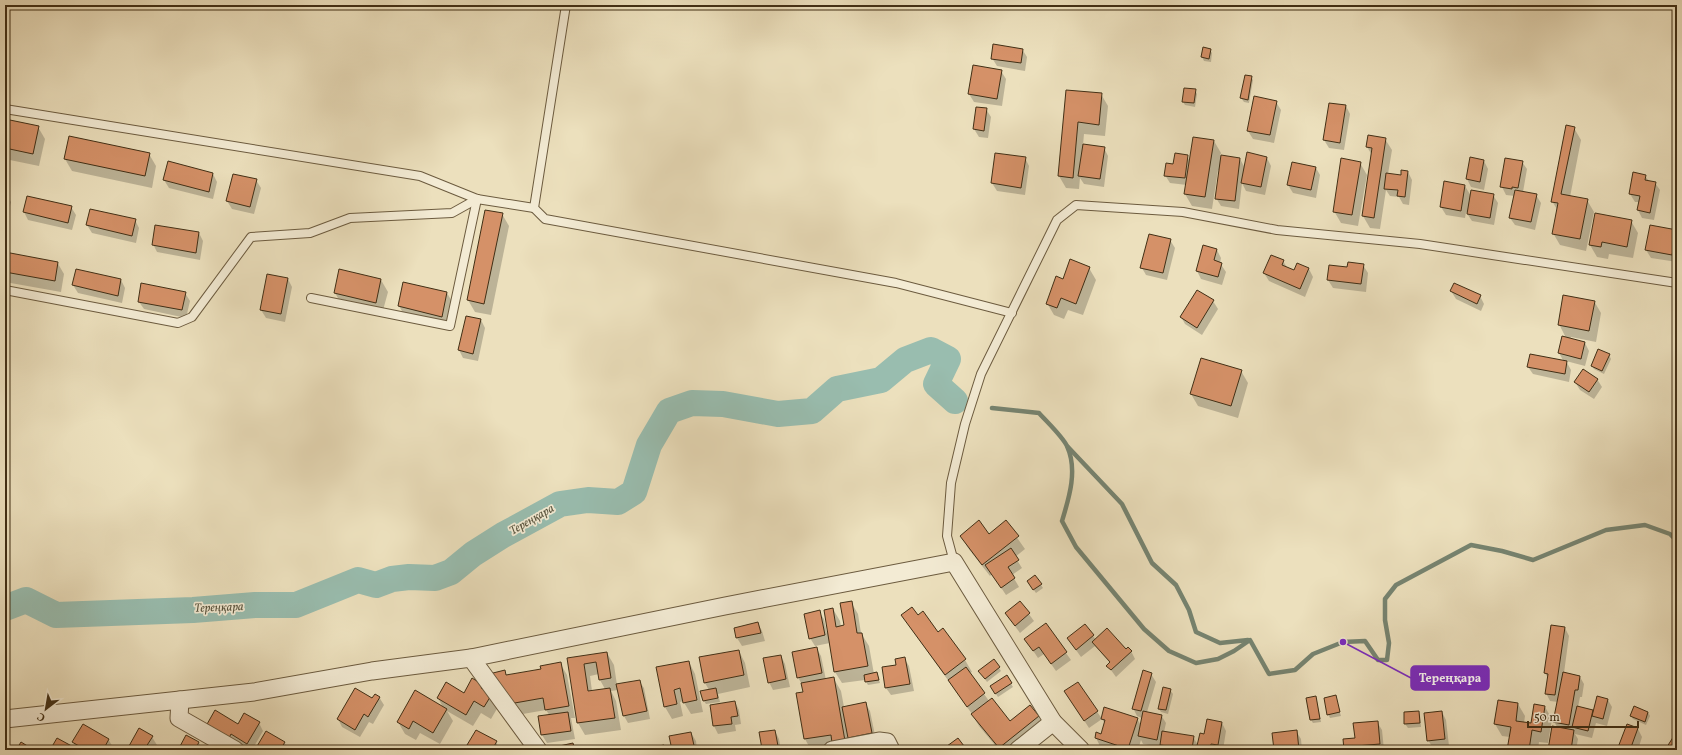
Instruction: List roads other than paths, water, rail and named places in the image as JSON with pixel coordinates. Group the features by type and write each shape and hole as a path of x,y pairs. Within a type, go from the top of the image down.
{"street":[{"path":"5,719 254,692 372,671 471,658 725,606 954,562 1053,722 1081,750"},
{"path":"471,658 538,750"},
{"path":"180,700 179,718 235,750"},
{"path":"1018,750 1053,722"},
{"path":"832,750 879,741 887,742 891,750"}],"lane":[{"path":"534,208 566,5"},
{"path":"5,109 420,176 477,198 534,208 545,219 896,283 1012,312"},
{"path":"5,290 178,323 192,317 251,237 310,232 350,218 452,214 477,198"},
{"path":"311,298 450,326 477,198"},
{"path":"954,562 947,536 951,483 965,424 981,374 1056,220 1076,205 1183,212 1277,230 1420,244 1677,283"}],"waterway":[{"name":"Тереңқара","path":"5,608 26,600 56,615 193,610 255,605 296,605 358,580 376,585 392,579 409,577 435,578 451,572 473,554 503,535 560,504 588,500 618,502 634,492 649,445 669,411 692,403 723,404 778,414 812,411 837,389 881,380 905,360 931,350 948,359 936,384 955,401"},
{"name":"Тереңқара","path":"992,408 1039,413 1062,438 1067,446 1072,465 1070,493 1062,521 1076,547 1144,629 1169,651 1196,663 1218,659 1234,651 1250,640 1269,674 1295,670 1313,654 1343,642 1365,641 1378,660 1387,660 1389,643 1385,620 1385,599 1396,585 1471,545 1502,551 1533,560 1606,530 1645,525 1670,534 1677,541"},
{"path":"1068,447 1122,504 1152,563 1176,585 1189,610 1196,632 1220,643 1248,640"}],"place":[{"name":"Тереңқара","path":"1343,642"}]}
